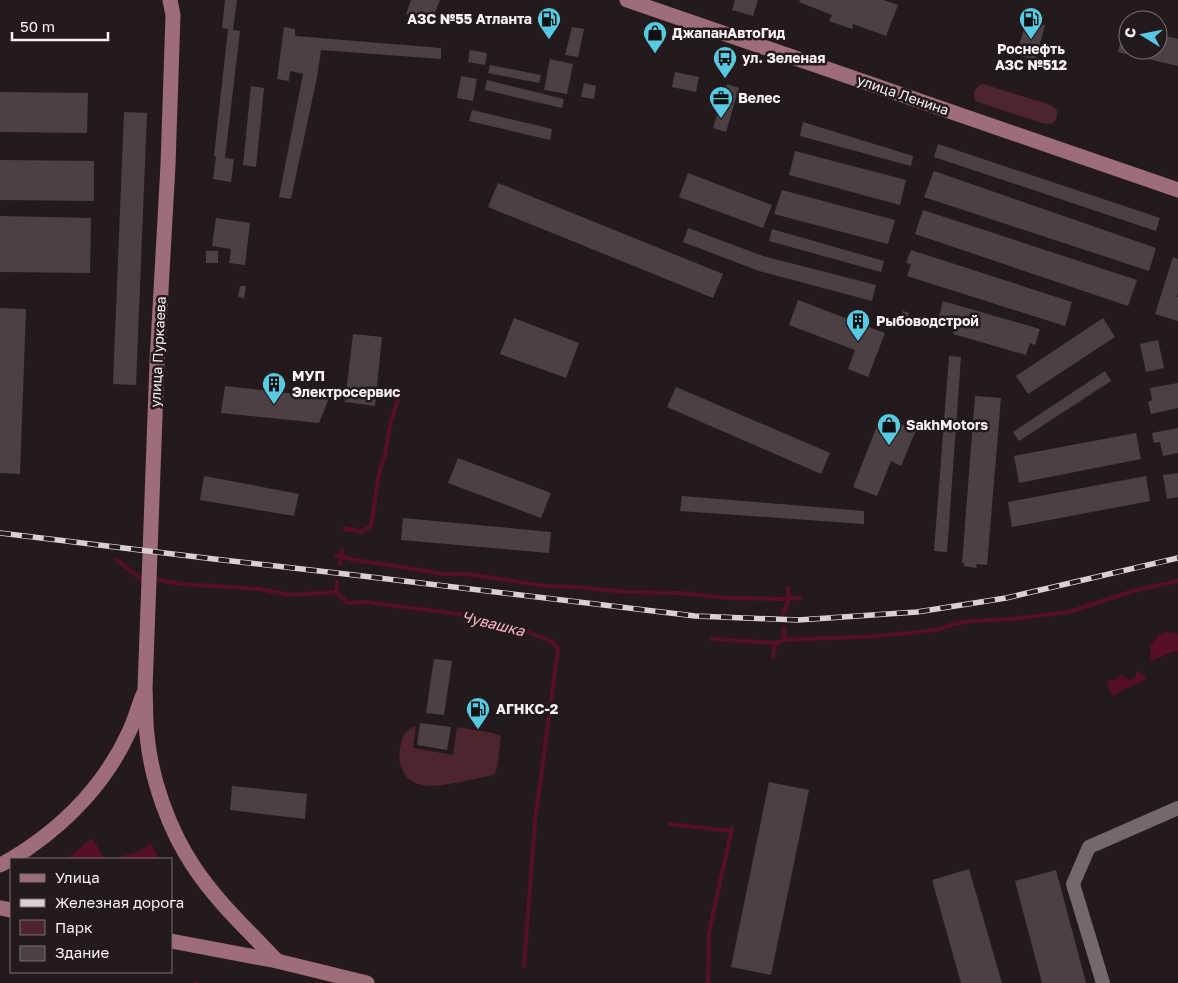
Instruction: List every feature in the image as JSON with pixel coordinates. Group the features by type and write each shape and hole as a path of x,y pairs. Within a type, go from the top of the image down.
{"main road":[{"name":"улица Пуркаева","path":"145,689 157,362 168,165 172,7 179,0"},
{"name":"улица Ленина","path":"627,0 1178,190"},
{"path":"12,858 46,837 79,806 102,778 129,732 145,689"},
{"path":"145,689 147,736 156,782 171,826 194,867 222,903 277,961"},
{"path":"172,941 277,961 367,983"}],"street":[{"path":"1103,983 1072,884 1088,847 1178,808"}],"green space":[{"path":"983,84 1051,105 1057,110 1057,117 1053,123 1045,124 977,102 974,92 977,87"},
{"path":"416,726 413,748 453,755 457,727 501,736 497,768 494,775 438,786 422,785 411,781 401,767 399,756 404,735"}],"shaded area":[{"path":"1166,632 1178,634 1178,651 1151,661 1150,646 1160,634"},
{"path":"1136,671 1144,675 1146,679 1115,696 1111,694 1107,681 1115,680 1121,674 1130,680 1136,677"},
{"path":"92,838 104,858 68,858"},
{"path":"150,843 158,858 116,858 140,851"}],"building":[{"path":"225,0 237,0 233,30 240,31 225,158 234,159 231,182 213,179 228,29 222,28"},
{"path":"411,0 440,0 431,23 406,14"},
{"path":"735,0 758,0 753,16 732,10"},
{"path":"800,0 883,0 898,5 886,36 853,24 852,29 829,21 832,15 799,2"},
{"name":"Роснефть АЗС №512","path":"1034,12 1044,15 1041,24 1045,26 1035,60 1016,55 1027,20 1031,21"},
{"path":"284,27 295,29 295,36 441,48 441,59 321,50 291,199 279,197 303,74 290,71 289,81 277,79"},
{"path":"572,27 584,29 578,57 565,55"},
{"path":"1168,36 1178,39 1178,66 1152,60 1168,60"},
{"path":"470,50 487,53 485,65 468,62"},
{"path":"550,59 573,64 567,94 544,90"},
{"path":"490,65 541,75 539,83 488,73"},
{"path":"675,72 699,77 696,92 672,87"},
{"path":"461,76 477,79 473,101 457,98"},
{"path":"487,80 564,99 562,108 485,90"},
{"path":"584,83 596,86 594,99 581,97"},
{"path":"727,84 739,88 726,132 713,128"},
{"path":"251,86 264,88 256,167 243,165"},
{"path":"0,92 88,93 87,133 0,132"},
{"path":"472,110 552,129 550,140 469,121"},
{"path":"124,112 147,113 136,385 113,384"},
{"path":"803,122 913,156 911,166 800,136"},
{"path":"938,144 1160,218 1156,231 934,157"},
{"path":"795,151 906,180 900,205 789,175"},
{"path":"0,160 94,161 94,201 0,200"},
{"path":"934,171 1156,248 1149,271 924,197"},
{"path":"688,173 772,205 763,228 679,197"},
{"path":"498,183 723,274 713,298 488,207"},
{"path":"782,190 895,220 888,244 774,214"},
{"path":"923,210 1137,280 1128,306 915,234"},
{"path":"0,216 91,218 90,273 0,272"},
{"path":"216,218 250,223 245,265 229,263 231,249 212,246"},
{"path":"688,228 763,256 876,285 872,301 759,271 683,242"},
{"path":"772,229 884,261 881,272 769,241"},
{"path":"911,250 1072,302 1065,326 907,276 911,264 906,263"},
{"path":"206,251 218,251 218,263 206,263"},
{"path":"1173,257 1178,259 1178,321 1155,314"},
{"path":"240,286 246,286 244,298 238,297"},
{"name":"Рыбоводстрой","path":"798,300 885,333 868,377 848,369 855,350 789,325"},
{"path":"943,301 1040,329 1035,345 1030,343 1026,355 953,334 957,321 939,316"},
{"path":"0,308 26,309 20,474 0,473"},
{"path":"903,311 909,313 907,319 901,317"},
{"path":"514,318 579,343 566,378 500,354"},
{"path":"1103,318 1115,337 1028,394 1016,376"},
{"path":"353,334 382,337 375,406 345,402"},
{"path":"1158,340 1164,368 1146,372 1140,344"},
{"path":"949,356 961,357 947,552 934,551"},
{"path":"1105,371 1111,381 1019,441 1013,432"},
{"path":"1178,383 1178,408 1151,414 1148,402 1152,400 1150,388"},
{"name":"МУП Электросервис","path":"225,386 329,398 319,423 221,413"},
{"path":"676,387 830,453 821,474 667,407"},
{"path":"975,396 1001,398 987,565 976,564 977,568 964,566 964,563 962,563"},
{"name":"SakhMotors","path":"881,416 916,430 901,466 891,461 877,496 853,487"},
{"path":"1178,428 1178,453 1163,456 1160,442 1154,443 1152,433"},
{"path":"1136,433 1141,459 1019,483 1014,456"},
{"path":"458,458 551,493 541,518 448,483"},
{"path":"1178,473 1178,497 1167,499 1163,475"},
{"path":"204,476 299,494 294,516 200,500"},
{"path":"1146,476 1150,501 1012,527 1008,502"},
{"path":"682,496 864,511 864,524 680,511"},
{"path":"403,518 551,532 549,553 401,540"},
{"path":"434,659 452,661 444,715 426,713"},
{"path":"420,723 451,727 447,750 417,745"},
{"path":"769,782 809,790 771,975 731,967"},
{"path":"232,786 307,794 305,819 230,810"},
{"path":"969,869 1002,983 961,983 932,880"},
{"path":"1056,870 1086,983 1042,983 1015,881"}],"waterway":[{"path":"345,530 345,528 361,532 371,526 379,473 385,455 390,425 400,393"},
{"path":"340,564 342,550"},
{"path":"336,555 354,560 443,574 467,574 545,586 626,592 679,593 729,598 800,598"},
{"name":"Чувашка","path":"116,559 140,578 145,578"},
{"name":"Чувашка","path":"152,579 182,584 260,589 290,595 336,592 348,603 366,602 466,615 520,629 553,642 558,649 535,821 524,966"},
{"path":"773,657 775,643 784,640 910,633 941,629 950,625 971,621 1011,619 1069,612 1133,591 1178,581"},
{"path":"336,592 337,582"},
{"path":"783,614 789,599 788,587"},
{"path":"784,628 784,640"},
{"path":"712,639 775,643"},
{"path":"669,824 732,831"},
{"path":"708,983 709,932 732,828"}],"railway":[{"path":"0,533 695,616 798,620 917,612 1006,598 1178,558"}],"place":[{"name":"АЗС №55 Атланта","path":"549,40"},
{"name":"Роснефть АЗС №512","path":"1031,40"},
{"name":"ДжапанАвтоГид","path":"655,54"},
{"name":"ул. Зеленая","path":"725,79"},
{"name":"Велес","path":"721,119"},
{"name":"Рыбоводстрой","path":"858,342"},
{"name":"МУП Электросервис","path":"274,405"},
{"name":"SakhMotors","path":"889,446"},
{"name":"АГНКС-2","path":"478,730"}]}
